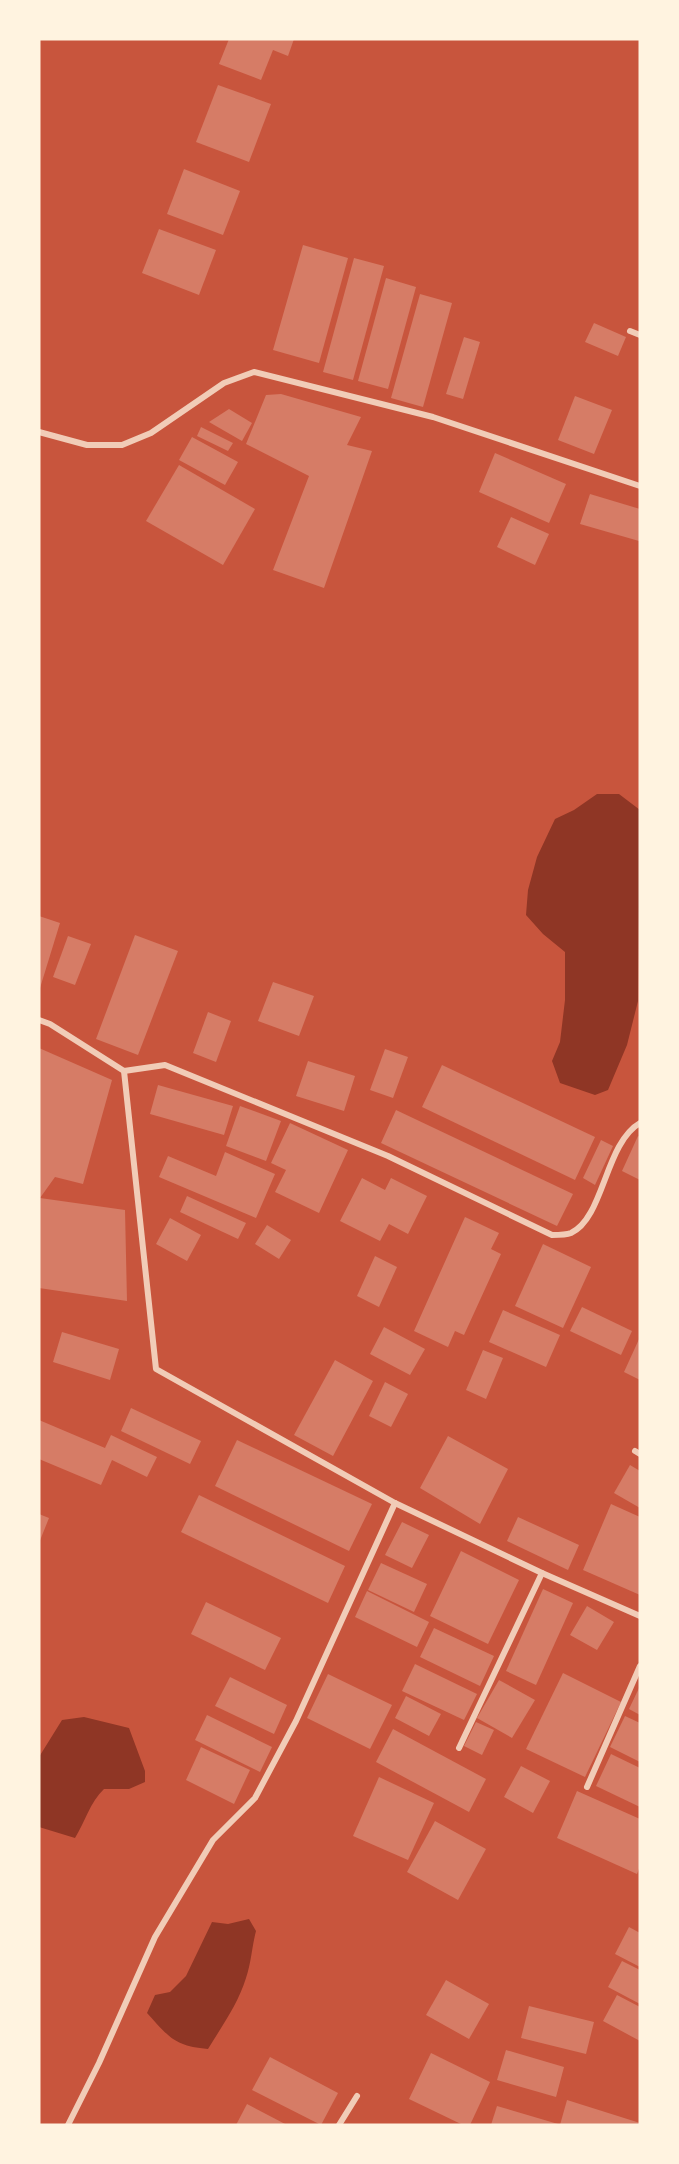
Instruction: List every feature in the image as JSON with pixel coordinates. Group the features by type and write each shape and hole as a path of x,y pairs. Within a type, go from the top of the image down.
{"street":[{"path":"630,331 640,335"},
{"path":"39,432 87,445 122,445 151,433 224,383 254,372 433,417 640,486"},
{"path":"39,1020 50,1023 124,1071 165,1065 387,1156 552,1235 570,1233 586,1222 625,1136 640,1123"},
{"path":"124,1071 156,1369 395,1503 542,1573 640,1616"},
{"path":"68,2125 99,2063 155,1937 213,1840 255,1798 296,1721 395,1503"},
{"path":"459,1748 542,1573"},
{"path":"587,1787 640,1666"},
{"path":"339,2125 357,2096"}],"shaded area":[{"path":"597,794 619,794 640,810 638,1001 627,1045 608,1090 595,1095 560,1083 552,1061 560,1042 565,1000 565,952 543,934 526,915 528,890 537,857 555,819 574,810"},
{"path":"84,1717 129,1728 145,1771 145,1782 129,1789 104,1789 91,1806 75,1838 39,1827 39,1757 62,1720"},
{"path":"249,1919 256,1931 243,1988 208,2049 197,2048 173,2039 147,2013 155,1995 170,1992 186,1976 212,1922 228,1924"}],"building":[{"path":"229,39 294,39 288,56 273,50 261,80 219,64"},
{"path":"218,85 271,104 249,162 196,142"},
{"path":"184,169 240,191 223,235 167,214"},
{"path":"159,229 216,250 199,295 142,273"},
{"path":"303,245 348,258 319,363 273,350"},
{"path":"354,258 384,266 353,380 323,372"},
{"path":"386,278 416,287 388,389 358,381"},
{"path":"420,294 452,303 423,407 391,398"},
{"path":"594,323 626,337 618,356 585,342"},
{"path":"464,337 480,342 463,399 446,394"},
{"path":"281,394 361,417 347,445 372,451 324,588 273,570 309,476 246,444 266,395"},
{"path":"575,396 612,410 594,454 558,440"},
{"path":"229,409 252,423 242,441 209,422"},
{"path":"201,427 233,443 228,451 197,436"},
{"path":"192,437 238,462 225,485 179,460"},
{"path":"495,453 566,484 549,523 479,492"},
{"path":"179,465 255,509 223,565 146,521"},
{"path":"590,494 640,509 639,541 580,524"},
{"path":"511,517 549,534 535,565 497,547"},
{"path":"39,916 60,923 40,988 39,988"},
{"path":"135,935 178,951 138,1055 96,1039"},
{"path":"68,936 91,944 75,985 53,977"},
{"path":"273,982 314,996 299,1036 258,1021"},
{"path":"208,1012 231,1021 216,1062 193,1053"},
{"path":"39,1048 112,1080 83,1184 55,1177 40,1198 125,1210 127,1301 39,1288"},
{"path":"385,1049 408,1057 393,1098 370,1090"},
{"path":"308,1061 355,1076 344,1111 296,1096"},
{"path":"442,1065 595,1137 575,1180 422,1107"},
{"path":"158,1085 233,1106 224,1135 150,1114"},
{"path":"240,1106 281,1121 266,1161 226,1146"},
{"path":"396,1110 573,1194 557,1226 381,1143"},
{"path":"290,1123 348,1150 319,1213 275,1192 286,1170 271,1163"},
{"path":"638,1136 640,1137 640,1180 622,1171"},
{"path":"601,1140 613,1146 595,1185 583,1178"},
{"path":"225,1152 275,1174 256,1218 159,1177 168,1156 216,1176"},
{"path":"362,1178 385,1190 391,1178 427,1196 408,1234 389,1224 380,1241 340,1221"},
{"path":"187,1196 246,1223 238,1239 180,1212"},
{"path":"465,1217 499,1233 491,1249 501,1254 464,1335 455,1331 448,1347 414,1331"},
{"path":"170,1218 201,1235 187,1261 156,1244"},
{"path":"267,1225 291,1240 279,1259 255,1244"},
{"path":"543,1244 591,1267 563,1328 515,1306"},
{"path":"375,1256 397,1267 379,1307 357,1296"},
{"path":"582,1307 632,1331 621,1355 570,1331"},
{"path":"503,1310 560,1335 546,1367 489,1342"},
{"path":"384,1327 425,1349 410,1375 370,1354"},
{"path":"62,1332 119,1349 110,1380 53,1362"},
{"path":"640,1337 640,1380 624,1372"},
{"path":"483,1350 503,1358 486,1399 466,1390"},
{"path":"335,1360 373,1381 333,1456 294,1435"},
{"path":"385,1382 408,1394 391,1427 369,1416"},
{"path":"131,1408 201,1441 190,1464 121,1431"},
{"path":"39,1420 105,1448 111,1435 157,1457 147,1477 112,1460 101,1485 39,1459"},
{"path":"448,1436 508,1469 480,1524 420,1488"},
{"path":"237,1440 372,1504 349,1551 215,1486"},
{"path":"630,1465 640,1471 640,1508 614,1493"},
{"path":"199,1495 345,1566 328,1603 181,1532"},
{"path":"611,1504 640,1517 640,1595 583,1570"},
{"path":"39,1514 49,1518 39,1543"},
{"path":"518,1517 579,1545 568,1570 507,1541"},
{"path":"402,1522 429,1535 412,1568 385,1555"},
{"path":"461,1551 519,1580 488,1644 430,1616"},
{"path":"381,1563 427,1584 414,1612 368,1590"},
{"path":"543,1589 573,1603 536,1685 506,1671"},
{"path":"367,1591 429,1622 417,1647 355,1617"},
{"path":"206,1602 281,1638 265,1670 191,1634"},
{"path":"587,1606 614,1622 597,1650 570,1635"},
{"path":"434,1628 494,1656 480,1686 420,1657"},
{"path":"415,1664 477,1694 464,1720 402,1691"},
{"path":"563,1673 621,1702 585,1777 526,1749"},
{"path":"328,1674 392,1705 370,1749 307,1718"},
{"path":"230,1677 287,1705 274,1734 215,1706"},
{"path":"499,1680 535,1700 512,1738 477,1718"},
{"path":"640,1686 640,1715 629,1709"},
{"path":"406,1696 441,1714 429,1736 395,1718"},
{"path":"207,1715 272,1747 260,1772 195,1740"},
{"path":"625,1716 640,1723 640,1762 610,1747"},
{"path":"476,1722 494,1730 482,1755 464,1746"},
{"path":"393,1729 486,1779 469,1812 376,1762"},
{"path":"201,1747 250,1770 234,1804 186,1780"},
{"path":"611,1754 640,1768 640,1807 596,1786"},
{"path":"521,1766 550,1781 533,1813 504,1797"},
{"path":"379,1777 434,1803 408,1860 353,1836"},
{"path":"577,1791 640,1819 640,1866 637,1874 557,1838"},
{"path":"435,1821 486,1849 458,1900 407,1872"},
{"path":"629,1927 640,1933 640,1967 615,1954"},
{"path":"622,1961 640,1970 640,2004 608,1987"},
{"path":"446,1980 489,2004 469,2039 426,2015"},
{"path":"617,1995 640,2007 640,2041 603,2021"},
{"path":"529,2006 594,2022 586,2054 521,2038"},
{"path":"506,2050 564,2067 556,2097 497,2080"},
{"path":"431,2053 490,2082 470,2125 463,2125 409,2099"},
{"path":"270,2057 338,2093 321,2125 252,2090"},
{"path":"567,2100 640,2123 640,2125 560,2125"},
{"path":"247,2104 287,2125 236,2125"},
{"path":"497,2106 558,2124 558,2125 491,2125"}]}
